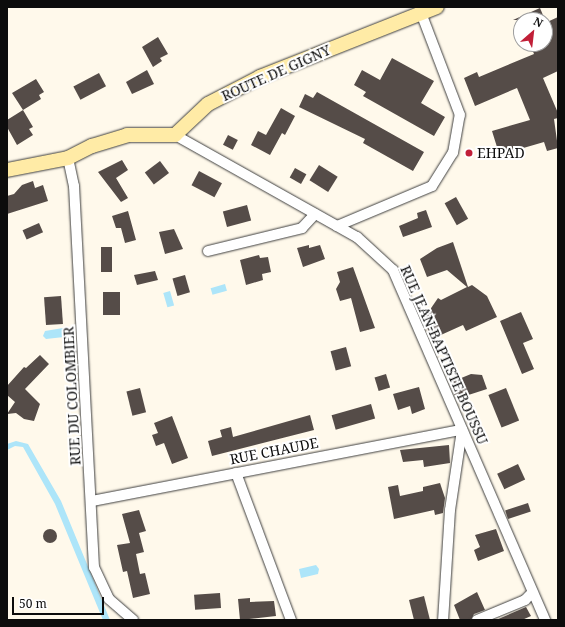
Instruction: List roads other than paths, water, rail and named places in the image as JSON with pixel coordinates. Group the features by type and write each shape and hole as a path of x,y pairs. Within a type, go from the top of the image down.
{"street":[{"name":"ROUTE DE GIGNY","path":"175,135 208,104 260,78 437,7"},
{"path":"338,226 432,186 454,153 460,113 421,13"},
{"path":"7,170 68,158 92,146 127,135 175,135"},
{"name":"RUE JEAN-BAPTISTE BOUSSU","path":"175,135 357,237 393,270 531,594 545,620"},
{"name":"RUE DU COLOMBIER","path":"68,158 74,186 92,500 94,567 109,599 133,620"},
{"path":"208,251 302,228 315,214"},
{"path":"443,620 450,510 462,430"},
{"name":"RUE CHAUDE","path":"92,500 462,430"},
{"path":"236,473 291,620"},
{"path":"478,620 525,600 531,594"}],"water":[{"path":"225,284 227,291 213,295 211,288"},
{"path":"170,291 174,305 167,307 163,293"},
{"path":"63,328 64,337 46,339 43,336 45,331"},
{"path":"16,441 28,444 61,501 110,620 103,620 55,504 23,447 15,446 7,450 7,444"},
{"path":"316,565 319,569 318,574 301,578 299,569"}],"place":[{"name":"EHPAD","path":"469,153"}]}
